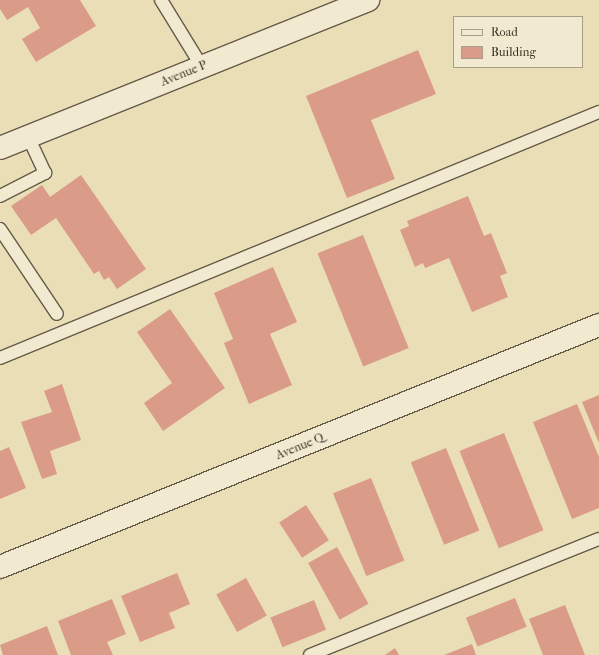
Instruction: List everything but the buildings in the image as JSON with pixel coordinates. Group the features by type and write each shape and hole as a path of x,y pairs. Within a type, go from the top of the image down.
{"street":[{"name":"Avenue P","path":"0,148 368,0"},
{"name":"Avenue Q","path":"0,567 599,325"}],"lane":[{"path":"161,0 202,67"},
{"path":"0,358 599,112"},
{"path":"0,196 45,173 28,137"},
{"path":"0,229 57,314"},
{"path":"310,655 599,539"}]}
